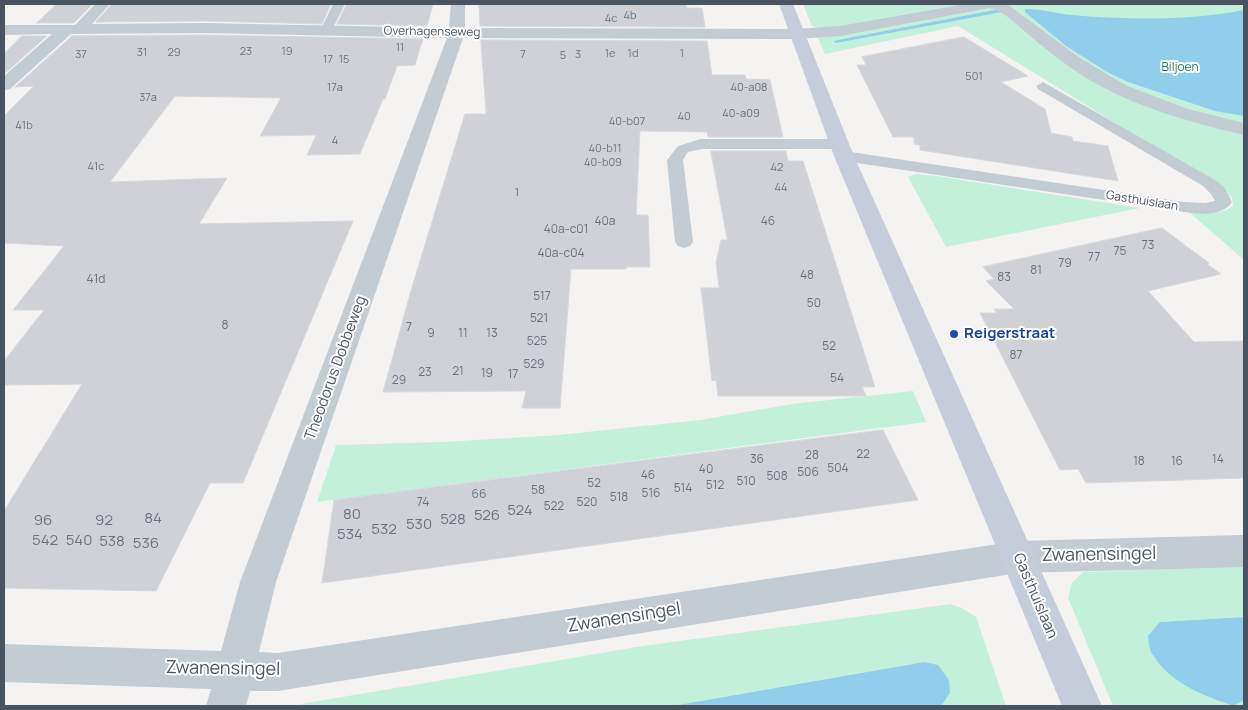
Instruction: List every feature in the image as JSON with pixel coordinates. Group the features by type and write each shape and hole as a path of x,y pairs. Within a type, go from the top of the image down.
{"street":[{"path":"4,85 103,4"},
{"name":"Theodorus Dobbeweg","path":"226,706 258,582 457,33 458,4"},
{"name":"Gasthuislaan","path":"786,4 842,150 1082,706"},
{"path":"796,34 840,31 984,4 994,5 1013,14 1084,69 1129,94 1189,116 1244,129"},
{"name":"Overhagenseweg","path":"4,30 73,28 457,33 796,34"},
{"name":"Zwanensingel","path":"4,663 278,672 1018,557 1244,551"}],"lane":[{"path":"326,31 339,4"},
{"name":"Gasthuislaan","path":"842,150 1184,208 1209,209 1221,206 1224,202 1218,191 1209,183 1043,86"},
{"path":"684,242 675,160 683,149 701,144 842,150"}],"green space":[{"name":"Biljoen","path":"803,4 1244,4 1244,260 1188,211 1212,213 1228,209 1233,206 1232,198 1224,190 958,26 825,54 817,36 822,29 812,26"},
{"path":"916,174 1140,208 946,247 908,177"},
{"path":"913,391 926,422 317,502 336,445 444,442 559,435 700,420 792,404"},
{"path":"1244,565 1244,617 1160,622 1234,706 1113,706 1068,598 1072,583 1083,572"},
{"path":"951,604 962,608 976,617 1006,706 934,706 924,662 672,706 296,706 643,646"},
{"path":"1244,700 1244,706 1234,706"}],"water":[{"path":"1025,9 1071,15 1136,19 1180,18 1244,10 1244,116 1215,111 1128,82 1107,72 1066,46 1025,12"},
{"path":"1244,617 1244,700 1234,706 1211,698 1178,681 1160,665 1149,646 1148,636 1160,622"},
{"path":"924,662 938,665 949,680 950,693 941,706 672,706"}],"building":[{"path":"57,4 93,4 74,23 37,23"},
{"path":"112,4 331,4 322,24 204,21 96,22"},
{"path":"347,4 433,4 427,26 337,24"},
{"path":"686,4 687,8 702,8 705,27 480,26 479,5"},
{"path":"204,35 423,39 415,65 397,66 385,99 383,99 360,154 307,155 316,135 260,136 281,98 175,96 110,182 227,178 199,224 353,221 243,483 210,483 156,591 4,588 4,511 82,384 4,385 4,361 44,310 13,310 64,246 4,243 4,116 34,86 15,87 72,36"},
{"path":"22,36 47,36 4,74 4,54"},
{"path":"964,37 1028,76 1001,82 1045,109 1051,133 1072,137 1073,141 1108,146 1118,181 920,150 920,145 914,144 914,137 893,137 857,65 866,65 862,57"},
{"path":"481,40 707,41 712,75 745,75 746,79 770,80 783,137 708,137 707,132 640,131 636,215 648,215 650,267 571,269 560,408 522,408 526,391 383,392 412,287 465,114 486,114"},
{"path":"711,151 786,151 788,161 803,161 875,387 862,387 866,396 718,396 716,380 712,381 701,288 719,288 716,262 721,240 727,240"},
{"path":"1162,228 1221,274 1148,291 1194,342 1244,341 1244,478 1086,483 1078,469 1060,470 980,313 997,313 994,309 1014,309 986,281 994,279 983,267"},
{"path":"883,430 918,500 322,583 334,500"}],"waterway":[{"path":"836,41 1000,11"}],"place":[{"name":"Reigerstraat","path":"954,334"}]}
